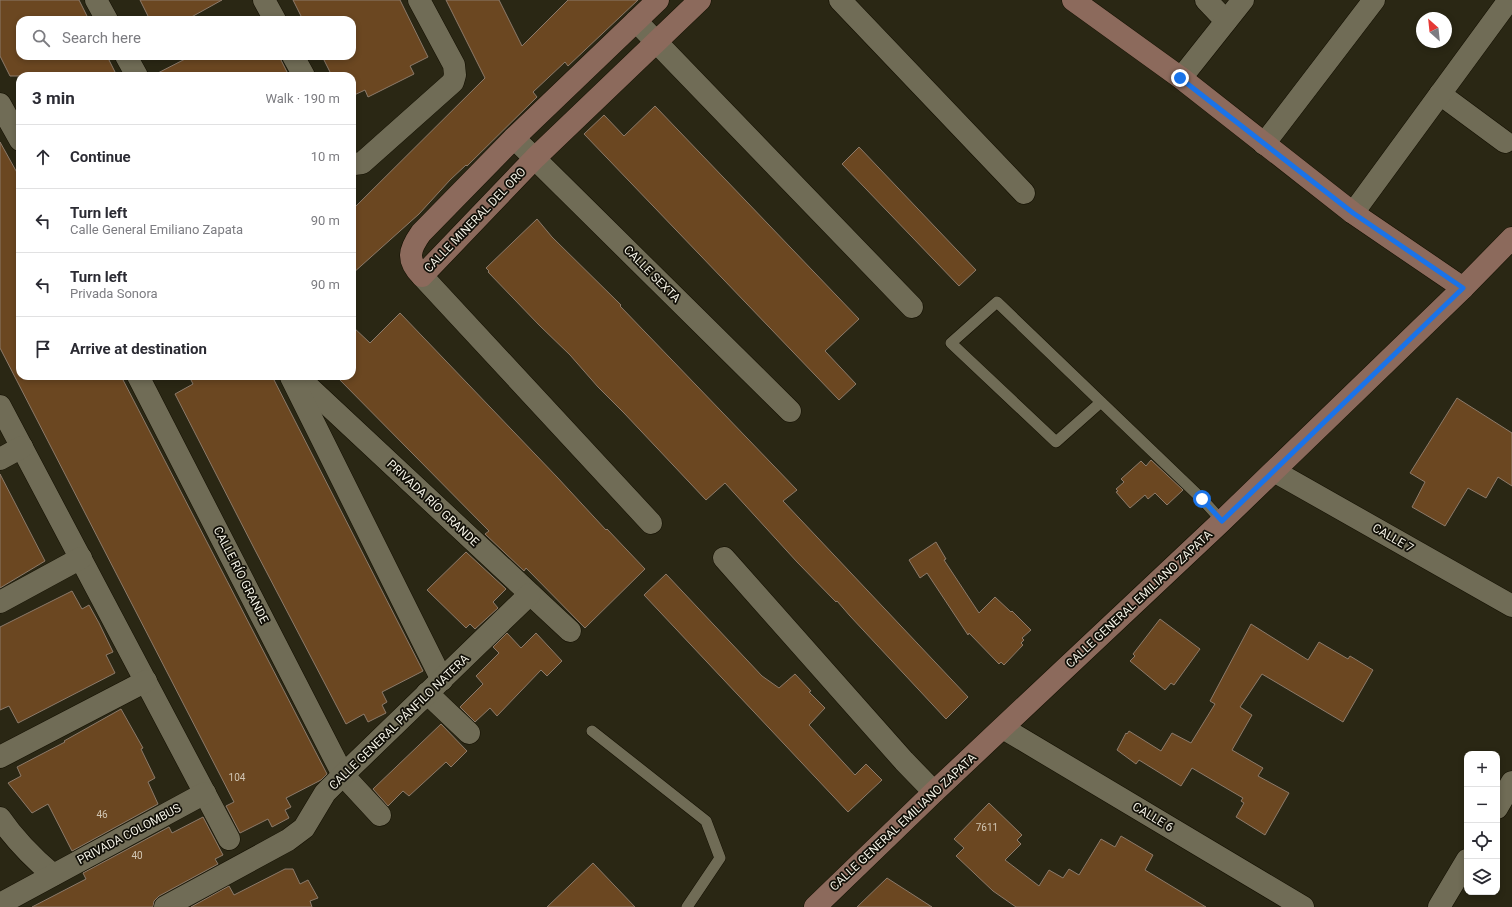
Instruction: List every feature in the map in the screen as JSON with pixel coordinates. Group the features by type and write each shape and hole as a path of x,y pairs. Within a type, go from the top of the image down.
{"street":[{"path":"96,0 105,16"},
{"path":"264,0 273,16"},
{"path":"356,164 362,163 452,82 455,75 454,65 419,0"},
{"name":"CALLE MINERAL DEL ORO","path":"658,0 514,138 422,233 414,243 411,260 413,267 422,276 535,158 700,0"},
{"path":"840,0 1024,193"},
{"path":"1073,0 1180,78 1353,213 1463,288"},
{"path":"1206,0 1226,22"},
{"path":"1180,78 1243,0"},
{"path":"1264,144 1374,0"},
{"path":"1353,213 1440,94 1509,6"},
{"path":"636,21 912,307"},
{"path":"128,60 135,72"},
{"path":"295,60 302,72"},
{"path":"1440,94 1505,142"},
{"path":"0,104 16,133"},
{"name":"CALLE SEXTA","path":"514,138 790,411"},
{"name":"CALLE GENERAL EMILIANO ZAPATA","path":"814,907 1222,521 1463,288 1512,238"},
{"path":"422,276 651,523"},
{"name":"CALLE RÍO GRANDE","path":"140,380 343,775"},
{"path":"292,380 435,687 469,733"},
{"name":"PRIVADA RÍO GRANDE","path":"301,380 570,631"},
{"path":"0,406 229,839"},
{"path":"0,459 22,447"},
{"name":"CALLE 7","path":"1274,471 1512,606"},
{"path":"0,602 81,558"},
{"path":"724,558 904,761 934,792"},
{"name":"CALLE GENERAL PÁNFILO NATERA","path":"165,907 288,840 304,828 326,794 343,775 530,594"},
{"path":"0,757 146,681"},
{"name":"CALLE 6","path":"1003,728 1303,907"},
{"path":"343,775 380,815"},
{"path":"1500,803 1512,782"},
{"name":"PRIVADA COLOMBUS","path":"0,904 205,793"},
{"path":"0,818 7,829 31,856 54,875"},
{"path":"1439,907 1464,865"}],"lane":[{"path":"1101,402 1056,442 951,344 997,302 1101,402 1222,521"},
{"path":"592,731 706,821 720,858 688,907"}],"building":[{"path":"0,0 79,0 87,16 16,16 16,60 109,60 115,72 16,72 16,76 10,76 0,56"},
{"path":"140,0 222,0 193,16 148,16"},
{"path":"293,0 400,0 428,57 410,66 414,74 368,97 365,90 356,94 356,72 330,72 324,60 356,60 356,16 301,16"},
{"path":"446,0 499,0 522,46 568,0 638,0 568,66 565,62 533,92 537,97 467,166 466,165 450,180 419,214 356,270 356,206 485,78"},
{"path":"183,60 281,60 287,72 160,72"},
{"path":"655,106 859,319 825,351 856,384 839,400 584,134 604,115 624,136"},
{"path":"0,142 16,171 16,379 0,348"},
{"path":"859,147 976,270 959,286 842,164"},
{"path":"537,219 552,237 621,305 620,306 797,490 783,501 968,697 946,719 837,601 836,602 797,562 725,483 706,500 598,387 570,355 488,272 489,271 486,268"},
{"path":"400,313 606,530 607,529 645,569 585,628 526,568 524,571 485,534 489,531 340,380 356,380 356,330 370,343"},
{"path":"16,380 123,380 327,774 321,780 286,798 291,807 285,810 289,818 272,827 268,819 240,833 226,806 234,802"},
{"path":"191,380 274,380 423,671 382,692 387,702 382,705 386,713 368,722 364,714 346,724 175,394 193,384"},
{"path":"1457,398 1512,433 1512,486 1498,477 1486,498 1468,488 1445,526 1412,507 1425,482 1410,473"},
{"path":"1151,460 1183,490 1167,505 1155,493 1148,499 1145,495 1130,508 1116,492 1118,491 1116,489 1124,482 1121,479 1141,461 1146,466"},
{"path":"0,474 45,561 0,588"},
{"path":"936,542 946,559 944,560 979,613 995,597 1031,630 1022,638 1024,640 1021,643 1023,645 1004,665 1001,662 999,664 969,633 968,635 927,573 920,578 909,560"},
{"path":"466,552 506,589 493,602 498,608 475,629 470,624 466,628 427,590"},
{"path":"666,574 762,676 779,688 795,674 811,691 809,692 825,708 809,725 855,775 866,764 882,780 848,812 644,595"},
{"path":"72,591 82,609 89,605 99,623 113,652 106,655 115,673 18,723 9,706 0,710 0,627"},
{"path":"1160,619 1200,649 1174,685 1171,683 1165,690 1130,661 1135,656 1133,654"},
{"path":"1251,624 1308,660 1319,642 1348,659 1350,656 1373,670 1343,722 1262,674 1240,707 1252,715 1232,750 1263,768 1258,776 1289,793 1265,835 1236,817 1244,803 1241,801 1243,798 1192,768 1181,786 1139,760 1136,764 1117,750 1126,733 1127,734 1129,731 1161,751 1172,733 1191,743 1215,704 1210,701"},
{"path":"507,633 521,648 536,633 562,661 547,676 541,670 497,716 490,708 475,722 460,707 483,684 476,676 499,653 493,647"},
{"path":"121,709 143,748 141,749 155,778 148,782 158,804 72,851 48,804 32,813 8,783 21,776 17,767 65,742 64,741"},
{"path":"441,724 467,751 451,767 446,762 409,796 403,791 388,806 373,789"},
{"path":"989,803 1022,835 1017,840 1021,844 1005,860 1039,886 1049,870 1063,878 1069,869 1079,875 1101,839 1115,847 1121,836 1153,855 1145,870 1206,907 1016,907 993,891 956,856 964,848 954,839"},
{"path":"203,817 223,855 215,859 218,864 159,896 154,901 153,907 32,907 86,879 83,873 169,827 172,833"},
{"path":"593,863 635,907 547,907"},
{"path":"285,869 293,869 300,884 308,880 318,898 310,901 312,907 191,907 229,886 234,895"},
{"path":"887,878 932,907 857,907"}],"route":[{"path":"1180,78 1353,213 1463,288 1222,521 1202,499"}]}
